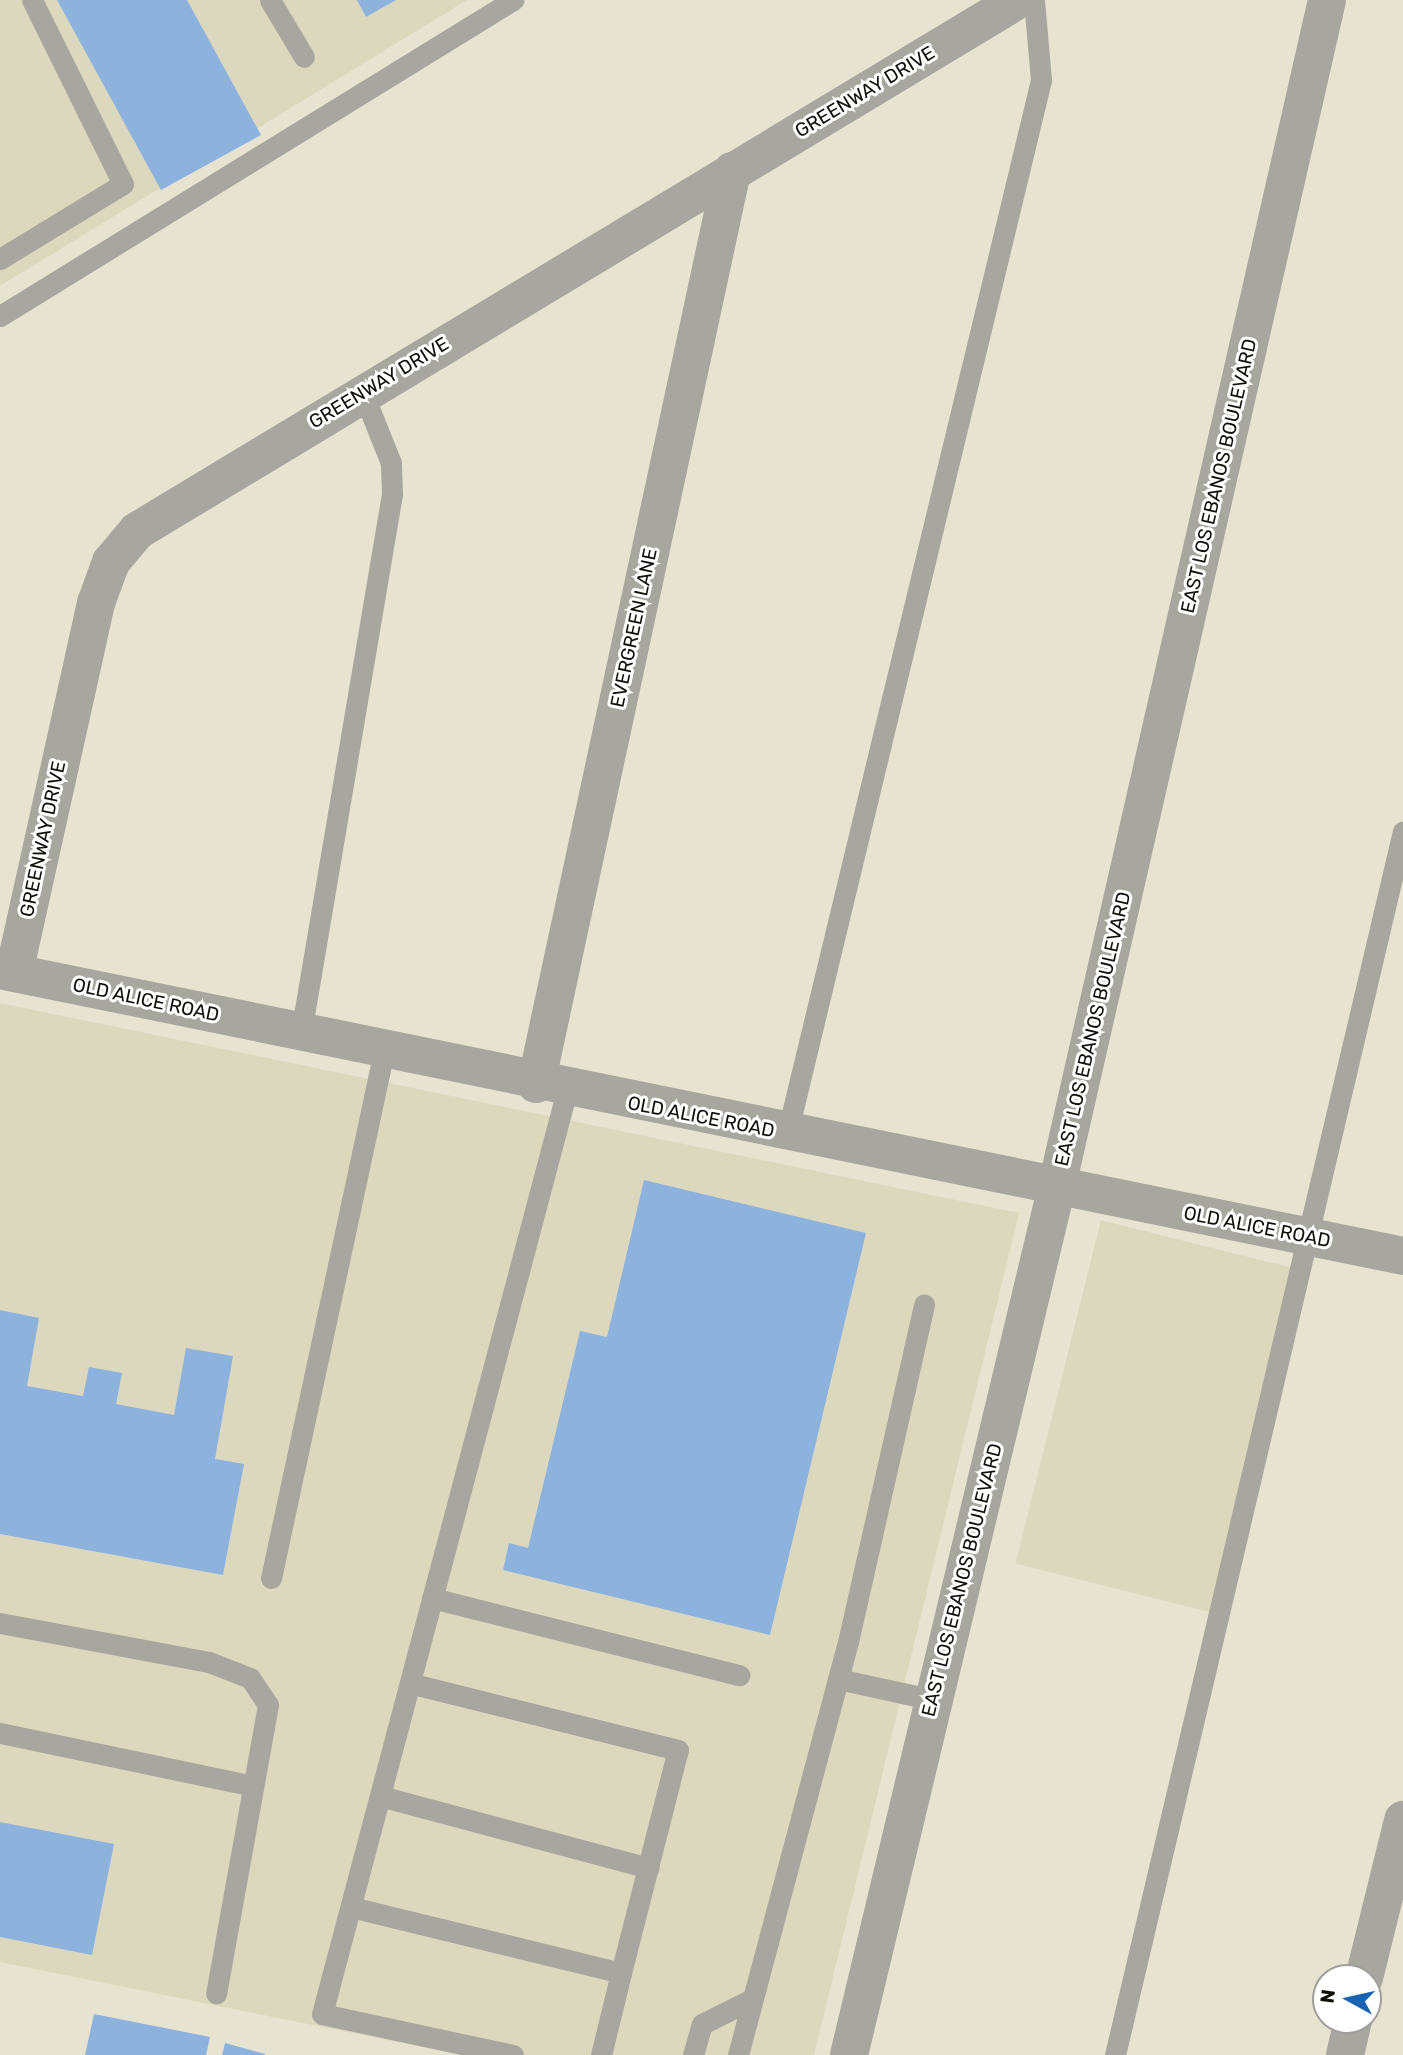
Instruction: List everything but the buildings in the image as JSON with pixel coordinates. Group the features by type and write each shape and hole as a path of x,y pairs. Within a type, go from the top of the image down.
{"street":[{"name":"GREENWAY DRIVE","path":"7,971 74,693 111,562 137,531 1018,0"},
{"name":"EAST LOS EBANOS BOULEVARD","path":"849,2055 1056,1190 1327,0"},
{"name":"EVERGREEN LANE","path":"551,1087 732,171"},
{"name":"OLD ALICE ROAD","path":"7,971 551,1087 1056,1190 1310,1236 1403,1256"},
{"path":"1367,1964 1403,1820"},
{"path":"1345,2055 1350,2034"}],"lane":[{"path":"0,259 123,184 32,0"},
{"path":"270,0 304,57"},
{"path":"0,316 513,0"},
{"path":"787,1134 1041,80 1034,0"},
{"path":"302,1033 392,494 391,464 363,393"},
{"path":"1115,2055 1310,1236 1403,831"},
{"path":"271,1578 384,1051"},
{"path":"513,2055 323,2014 432,1598 551,1087"},
{"path":"738,2055 750,2000 838,1679 924,1304"},
{"path":"432,1598 739,1675"},
{"path":"0,1623 209,1662 250,1678 268,1705 216,1993"},
{"path":"838,1679 934,1700"},
{"path":"410,1683 678,1751 601,2055"},
{"path":"0,1734 253,1786"},
{"path":"380,1796 648,1868"},
{"path":"351,1907 621,1973"},
{"path":"693,2055 702,2024 750,2000"}],"shaded area":[{"path":"0,0 467,0 0,286"},
{"path":"0,1003 1019,1213 814,2055 462,2055 0,1962"},
{"path":"1101,1220 1309,1272 1223,1615 1015,1563"}]}
